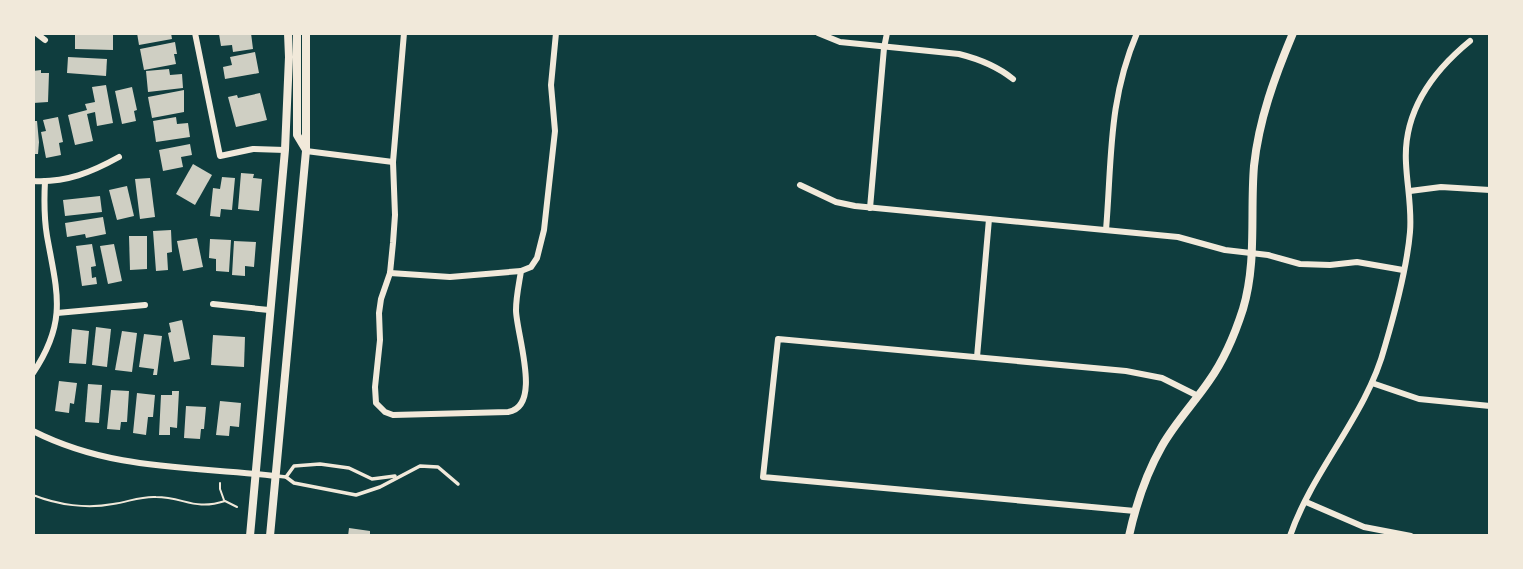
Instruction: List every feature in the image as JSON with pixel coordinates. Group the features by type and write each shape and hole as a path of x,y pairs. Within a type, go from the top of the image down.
{"street":[{"path":"36,33 45,40"},
{"path":"195,33 220,156 253,149 285,150"},
{"path":"250,536 285,150 288,33"},
{"path":"297,33 298,135 306,151"},
{"path":"270,536 306,151 306,33"},
{"path":"404,33 393,162 395,215 390,273 380,299 379,313 380,340 375,398 380,408 393,415 517,410 522,403 527,384 516,312 521,271"},
{"path":"390,273 450,277 521,271 531,267 537,258 544,230 555,131 551,85 556,33"},
{"path":"818,33 840,42 976,58 1013,79"},
{"path":"870,208 887,33"},
{"path":"1106,230 1113,115 1127,58 1137,33"},
{"path":"1129,536 1151,467 1226,353 1236,329 1250,277 1252,196 1260,130 1268,98 1293,33"},
{"path":"1290,536 1372,383 1385,347 1410,236 1406,148 1414,110 1435,74 1470,41"},
{"path":"306,151 393,162"},
{"path":"33,181 81,175 119,156"},
{"path":"33,373 47,350 57,313 56,276 44,209 45,181"},
{"path":"800,185 836,202 870,208 1178,237 1225,250 1268,255 1308,265 1357,262 1403,270"},
{"path":"1409,191 1441,187 1490,190"},
{"path":"977,357 989,219"},
{"path":"213,304 269,310"},
{"path":"57,313 145,305"},
{"path":"1135,511 763,477 778,339 1141,373 1162,378 1198,396"},
{"path":"1372,383 1419,399 1490,407"},
{"path":"33,431 82,452 112,460 275,476"},
{"path":"1306,502 1364,527 1411,536"}],"lane":[{"path":"286,477 294,466 320,464 349,468 372,479 397,476"},
{"path":"275,476 286,477 294,483 356,495 380,487 420,466 438,467 458,484"}],"path":[{"path":"220,483 225,500 237,507"},
{"path":"33,495 79,506 111,505 158,496 201,506 225,500"}],"building":[{"path":"137,33 171,33 172,39 139,45"},
{"path":"251,33 253,49 233,52 232,45 221,46 219,34"},
{"path":"75,34 113,35 113,50 75,49"},
{"path":"175,42 176,64 144,70 140,49"},
{"path":"255,52 259,73 225,79 223,67 232,65 230,57"},
{"path":"68,57 107,59 106,76 67,73"},
{"path":"169,69 170,75 182,74 183,88 148,92 146,71"},
{"path":"41,70 41,73 49,73 48,102 33,103 33,71"},
{"path":"106,85 113,123 97,126 95,112 87,114 93,141 75,145 68,115 87,110 85,104 95,102 92,87"},
{"path":"132,87 137,110 134,111 136,121 122,124 115,91"},
{"path":"184,90 184,112 152,118 148,97"},
{"path":"260,93 267,120 236,127 228,97 237,95 238,98"},
{"path":"58,117 63,142 59,143 61,155 46,158 41,132 46,131 43,120"},
{"path":"176,117 177,124 188,123 190,137 156,142 153,121"},
{"path":"33,121 37,121 38,154 33,154"},
{"path":"190,144 192,155 181,157 183,167 163,171 159,150"},
{"path":"193,164 212,175 195,205 176,194"},
{"path":"241,173 254,174 253,178 262,179 259,211 238,209"},
{"path":"222,177 235,178 232,210 221,209 220,217 210,216 213,188 220,189"},
{"path":"150,178 155,217 140,219 135,179"},
{"path":"127,186 134,216 117,220 109,190"},
{"path":"100,196 102,212 65,216 63,200"},
{"path":"103,217 106,234 86,238 85,234 67,237 65,223"},
{"path":"171,230 172,252 167,253 168,270 156,271 153,231"},
{"path":"129,236 147,236 147,269 130,270"},
{"path":"197,238 203,267 183,271 177,241"},
{"path":"210,239 231,240 229,272 216,271 216,259 209,258"},
{"path":"234,241 256,242 254,267 245,266 245,276 232,275"},
{"path":"92,244 96,266 91,267 92,278 96,277 97,284 82,286 76,246"},
{"path":"114,244 122,281 108,284 100,246"},
{"path":"182,320 190,359 174,362 168,333 171,332 169,323"},
{"path":"96,327 111,329 107,367 92,365"},
{"path":"72,329 89,331 86,364 69,363"},
{"path":"122,331 137,333 132,372 115,370"},
{"path":"144,334 162,336 157,375 153,375 154,369 139,367"},
{"path":"213,335 245,337 244,367 211,365"},
{"path":"59,381 77,383 74,404 70,403 69,413 55,411"},
{"path":"88,384 102,385 99,423 85,422"},
{"path":"111,390 129,391 127,422 121,422 120,430 107,429"},
{"path":"172,391 179,391 177,428 170,427 170,435 159,435 161,395 172,395"},
{"path":"137,393 155,395 153,417 148,417 146,435 133,433"},
{"path":"220,401 241,403 239,427 230,426 229,436 216,435"},
{"path":"186,406 206,407 200,439 184,438"},
{"path":"349,528 370,531 370,536 348,536"}]}
